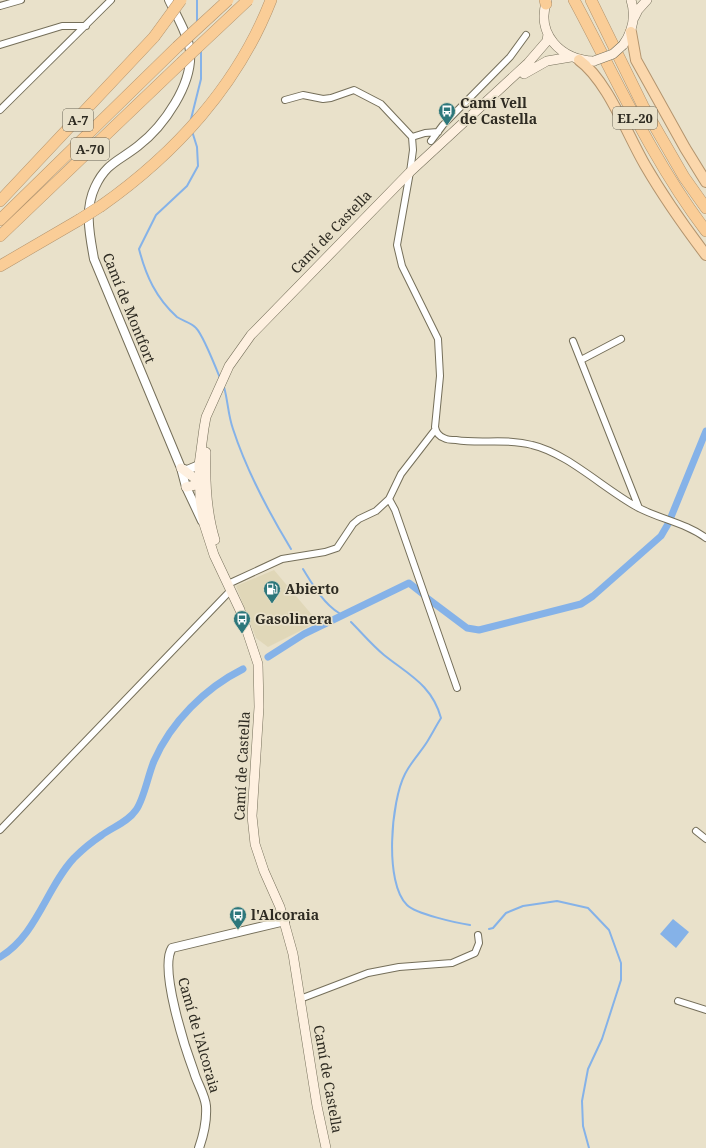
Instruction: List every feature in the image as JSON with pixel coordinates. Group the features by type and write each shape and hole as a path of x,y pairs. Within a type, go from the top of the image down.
{"highway":[{"name":"A-7","path":"0,201 154,37 180,0"},
{"name":"A-70","path":"0,220 177,47 228,0"},
{"name":"A-70","path":"0,236 248,0"},
{"path":"0,266 101,206 130,186 169,151 195,124 230,78 254,35 271,0"},
{"name":"EL-20","path":"574,0 656,155 706,231"},
{"name":"EL-20","path":"587,0 615,56 624,67 664,144 706,208"},
{"path":"591,0 624,67"},
{"path":"631,32 636,60 685,148 706,182"},
{"path":"575,58 594,74 645,165 677,216 706,256"}],"main road":[{"path":"631,0 634,18"},
{"path":"631,32 634,18 638,10 647,0"},
{"path":"546,1 544,22 548,34 557,48 575,58"},
{"name":"Camí de Castella","path":"496,93 533,67 547,61 575,58 594,60 613,54 623,45 631,32"},
{"name":"Camí de Castella","path":"326,1148 293,954 285,921 264,871 255,844 252,816 259,707 258,664 249,635 224,574 223,562 208,526 200,484 199,465 204,428 216,392 229,366 251,335 410,172 542,49 547,41 548,34"},
{"name":"Camí de Castella","path":"208,526 206,447 210,409"},
{"path":"200,484 206,447"},
{"path":"181,468 200,484"},
{"path":"186,487 200,484"}],"street":[{"path":"0,6 21,0"},
{"path":"0,110 111,0"},
{"name":"Camí de Montfort","path":"169,0 190,49 190,66 188,74 168,115 152,134 106,169 95,188 90,205 89,224 94,259 181,468 186,487 208,526"},
{"path":"0,45 62,26 86,26"},
{"path":"431,141 494,74 526,35"},
{"path":"0,830 229,587 282,559 325,552 338,548 353,524 359,519 376,511 389,499 401,474 435,430 440,376 438,339 402,266 397,245 410,172 412,137 382,104 354,90 346,91 331,98 323,99 303,95 285,100"},
{"path":"412,137 425,133 438,132"},
{"path":"581,360 621,340"},
{"path":"573,341 639,508"},
{"path":"435,430 436,433 444,439 469,442 510,441 533,445 571,464 620,498 639,508 691,529 706,538"},
{"path":"181,468 187,470 199,465"},
{"path":"389,499 396,510 457,688"},
{"path":"696,831 706,839"},
{"name":"Camí de l'Alcoraia","path":"199,1148 206,1126 206,1104 191,1064 171,993 168,971 168,954 172,948 285,921"},
{"path":"300,999 368,973 399,967 452,963 475,953 479,943 478,935"},
{"path":"678,1001 706,1010"}],"shaded area":[{"name":"Abierto","path":"274,570 318,622 268,647 256,638 236,586"}],"water":[{"path":"673,919 689,932 676,948 660,934"}],"waterway":[{"path":"197,0 197,23"},
{"path":"190,123 201,79 201,49"},
{"path":"192,131 197,147 198,166 187,186 156,215 139,249 153,286 163,302 177,317 192,325 199,331 220,378"},
{"path":"224,387 231,424 251,476 266,506 291,549"},
{"path":"671,517 706,431"},
{"path":"427,598 467,628 479,630 581,604 593,596 661,536 668,524"},
{"path":"303,569 323,599 339,613"},
{"path":"268,657 304,634 409,583 423,594"},
{"path":"351,622 384,655 411,675 426,689 432,697 441,718 427,742 405,774 400,786 396,803 392,841 395,879 400,894 407,905 419,912 470,925"},
{"path":"0,957 13,948 32,924 64,870 74,858 95,840 133,814 141,800 154,761 161,747 180,720 215,686 243,669"},
{"path":"489,929 493,928 506,913 523,906 557,901 588,908 609,930 621,963 621,980 602,1039 588,1069 582,1101 583,1126 589,1148"}],"place":[{"name":"Camí Vell de Castella","path":"447,126"},
{"name":"Abierto","path":"272,604"},
{"name":"Gasolinera","path":"242,634"},
{"name":"l'Alcoraia","path":"238,930"}]}
